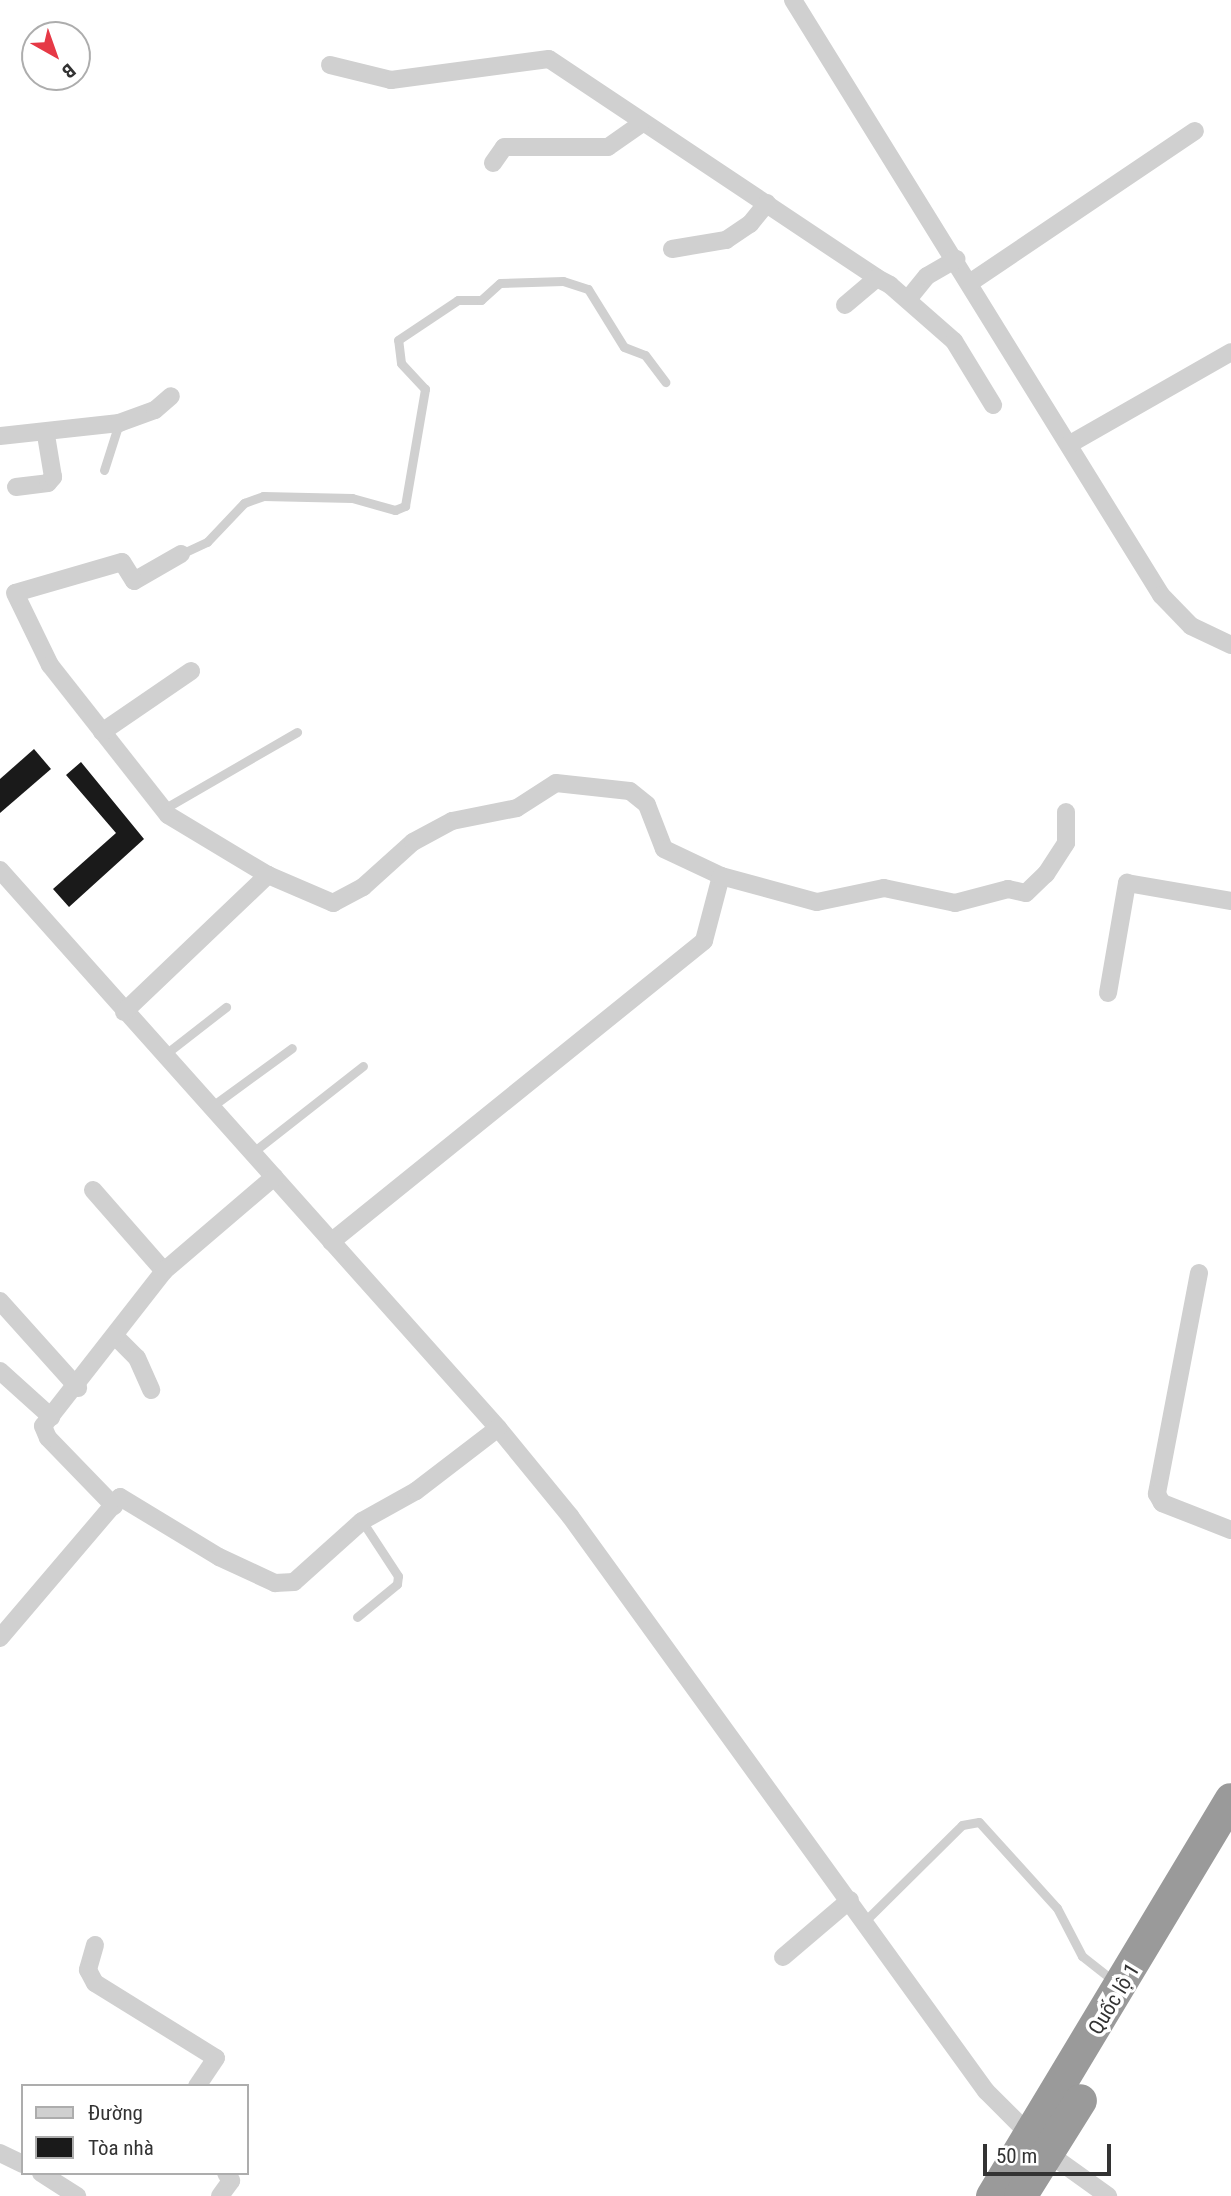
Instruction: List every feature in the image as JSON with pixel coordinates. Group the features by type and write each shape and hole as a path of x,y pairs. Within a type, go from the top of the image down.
{"highway":[{"name":"Quốc lộ 1","path":"1020,2196 1039,2144 1122,1987 1231,1799"},
{"name":"Quốc lộ 1","path":"992,2196 1039,2144 1231,1842"}],"street":[{"path":"793,0 957,259 1168,604 1191,626 1231,645"},
{"path":"330,65 391,80 549,59 640,125 766,203 909,298 954,341 993,405"},
{"path":"493,163 504,147 608,147 640,125"},
{"path":"971,282 1195,131"},
{"path":"672,249 726,240 750,224 766,203"},
{"path":"909,298 934,272 957,259"},
{"path":"845,305 877,278"},
{"path":"1070,444 1231,352"},
{"path":"0,436 46,435 119,423 155,410 171,396"},
{"path":"16,487 48,483 53,477 46,435"},
{"path":"181,554 134,581 122,562 15,593 44,657 162,810 268,875 333,903 363,887 418,838 452,821 517,808 563,783 637,794 664,849 721,876 817,902 884,888 955,903 1008,889 1026,893 1046,874 1066,842 1066,812"},
{"path":"102,732 191,671"},
{"path":"0,870 163,1056 498,1428 583,1532 986,2091 1039,2144 1108,2196"},
{"path":"124,1012 268,875"},
{"path":"331,1242 704,941 721,876"},
{"path":"1108,993 1127,883 1231,901"},
{"path":"114,1506 48,1438 44,1426 117,1338 164,1272 274,1177"},
{"path":"93,1190 164,1272"},
{"path":"1199,1273 1157,1494 1162,1503 1231,1530"},
{"path":"0,1301 78,1388"},
{"path":"117,1338 137,1358 151,1390"},
{"path":"0,1371 51,1417"},
{"path":"0,1638 114,1506 126,1496 164,1527 219,1558 284,1584 304,1577 362,1521 416,1491 498,1428"},
{"path":"783,1957 850,1900"},
{"path":"94,1945 88,1970 95,1983 216,2058 198,2084"},
{"path":"0,2153 21,2163"},
{"path":"44,2175 77,2196"},
{"path":"220,2196 231,2182 227,2175"}],"lane":[{"path":"181,554 207,542 240,507 263,496 352,498 395,510 405,506 425,389 401,363 398,340 458,300 486,297 500,283 563,281 588,289 624,347 646,355 665,382"},
{"path":"103,470 119,423"},
{"path":"162,810 297,732"},
{"path":"163,1056 226,1007"},
{"path":"210,1107 292,1048"},
{"path":"251,1153 363,1066"},
{"path":"357,1617 397,1584 398,1576 362,1521"},
{"path":"865,1922 962,1825 979,1822 1057,1909 1082,1956 1122,1987"}],"building":[{"path":"34,749 51,769 0,813 0,779"},
{"path":"81,762 144,839 69,907 53,889 116,833 66,775"}]}
